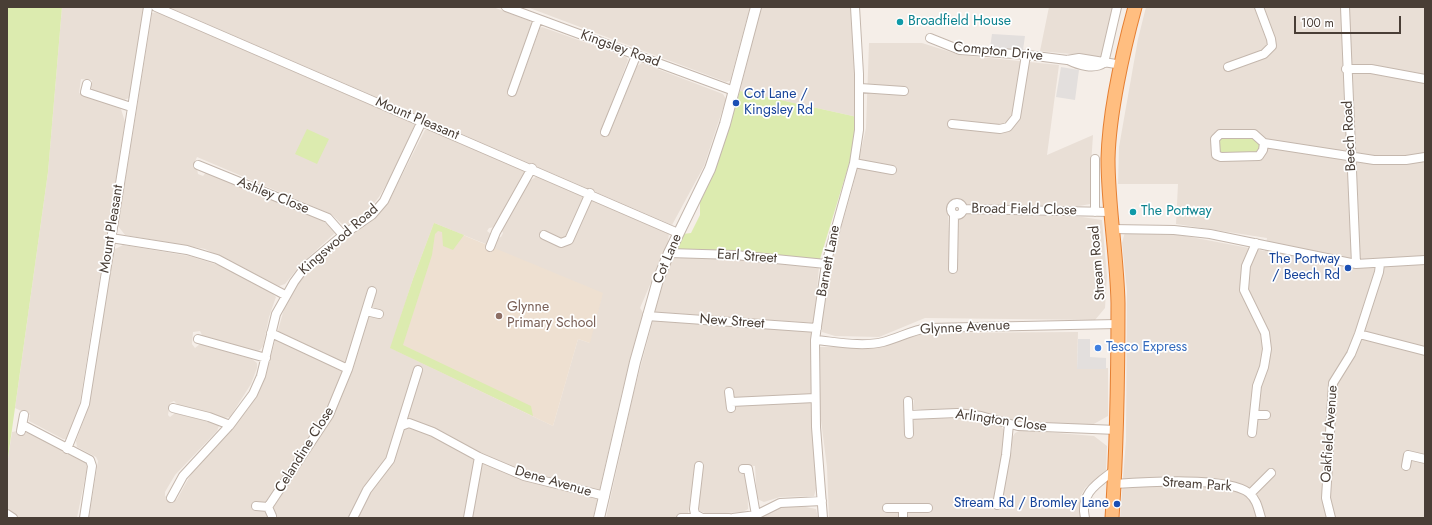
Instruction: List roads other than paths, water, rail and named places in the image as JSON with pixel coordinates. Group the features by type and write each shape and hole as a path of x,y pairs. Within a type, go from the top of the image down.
{"highway":[{"name":"Stream Road","path":"1112,518 1116,469 1118,302 1111,229 1108,157 1122,65 1135,7"}],"street":[{"name":"Mount Pleasant","path":"67,449 85,404 148,7"},
{"name":"Mount Pleasant","path":"156,7 532,168 678,233"},
{"name":"Kingsley Road","path":"506,7 734,91"},
{"name":"Cot Lane","path":"599,518 647,316 658,280 668,253 710,169 734,91 756,7"},
{"name":"Barnett Lane","path":"823,518 815,398 816,340 826,264 854,162 859,130 860,88 855,7"},
{"path":"1104,63 1117,7"},
{"path":"1228,67 1264,54 1272,46 1271,39 1259,7"},
{"name":"Beech Road","path":"1345,7 1346,69 1356,264"},
{"path":"512,92 538,19"},
{"name":"Compton Drive","path":"930,38 960,50 1067,60 1079,58 1099,60 1104,63 1122,65"},
{"path":"952,124 963,122 1000,130 1008,127 1016,117 1026,55"},
{"path":"605,132 636,56"},
{"path":"1346,69 1371,69 1425,78"},
{"path":"87,84 85,92 132,107"},
{"path":"860,88 904,91"},
{"name":"Kingswood Road","path":"171,498 184,476 230,425 253,394 261,376 276,314 285,295 305,267 343,235 372,215 384,201 422,122"},
{"path":"1264,143 1263,150 1259,156 1221,157 1216,154 1215,139 1220,134 1254,134 1264,143 1298,150 1374,160 1406,160 1425,157"},
{"path":"1094,159 1095,212"},
{"path":"854,162 892,170"},
{"name":"Ashley Close","path":"198,165 328,218 343,235"},
{"path":"490,247 496,232 532,168"},
{"path":"544,235 561,243 569,240 590,194"},
{"name":"Broad Field Close","path":"953,269 954,214 950,210 953,204 960,203 963,209 1110,212"},
{"path":"1111,229 1174,230 1256,243 1288,251 1356,264 1380,264 1425,260"},
{"path":"111,238 187,250 217,259 285,295"},
{"path":"1252,433 1257,386 1264,367 1266,348 1265,333 1244,290 1246,266 1256,243"},
{"name":"Earl Street","path":"668,253 735,255 826,264"},
{"name":"Oakfield Avenue","path":"1331,518 1326,498 1333,383 1351,354 1360,334 1379,272 1380,264"},
{"name":"Celandine Close","path":"268,507 329,415 348,369 372,291"},
{"path":"366,311 379,314"},
{"name":"New Street","path":"647,316 817,328"},
{"name":"Glynne Avenue","path":"816,340 868,344 883,342 919,329 928,328 1117,324"},
{"path":"271,333 348,369"},
{"path":"1360,334 1425,351"},
{"path":"197,339 266,358"},
{"path":"353,518 367,490 390,460 418,370"},
{"path":"730,392 731,405 815,398"},
{"path":"908,400 909,434"},
{"path":"172,409 209,417 230,425"},
{"name":"Arlington Close","path":"909,415 957,413 981,416 1009,424 1050,428 1117,430"},
{"path":"24,415 22,428 90,460 92,463 84,518"},
{"path":"1254,415 1266,415"},
{"name":"Dene Avenue","path":"401,426 409,423 433,432 479,457 543,482 605,496"},
{"path":"997,505 1006,455 1009,424"},
{"path":"1406,466 1408,455 1425,459"},
{"path":"468,518 479,457"},
{"path":"699,466 694,509 695,514 702,518"},
{"path":"743,469 748,469 756,515"},
{"path":"1085,518 1083,509 1086,498 1093,487 1116,469"},
{"path":"1250,494 1271,473"},
{"name":"Stream Park","path":"1114,484 1193,482 1240,488 1250,494 1257,501 1261,518"},
{"path":"733,518 756,515 780,503 822,501"},
{"name":"Celandine Close","path":"256,506 268,507"},
{"name":"Celandine Close","path":"268,507 272,516"},
{"path":"886,508 928,508"},
{"path":"903,508 903,518"},
{"path":"7,514 14,518"},
{"path":"681,518 729,518"}],"place":[{"name":"Broadfield House","path":"900,22"},
{"name":"Cot Lane / Kingsley Rd","path":"736,103"},
{"name":"The Portway","path":"1133,212"},
{"name":"The Portway / Beech Rd","path":"1348,268"},
{"name":"Glynne Primary School","path":"499,316"},
{"name":"Tesco Express","path":"1098,348"},
{"name":"Stream Rd / Bromley Lane","path":"1117,504"}]}
